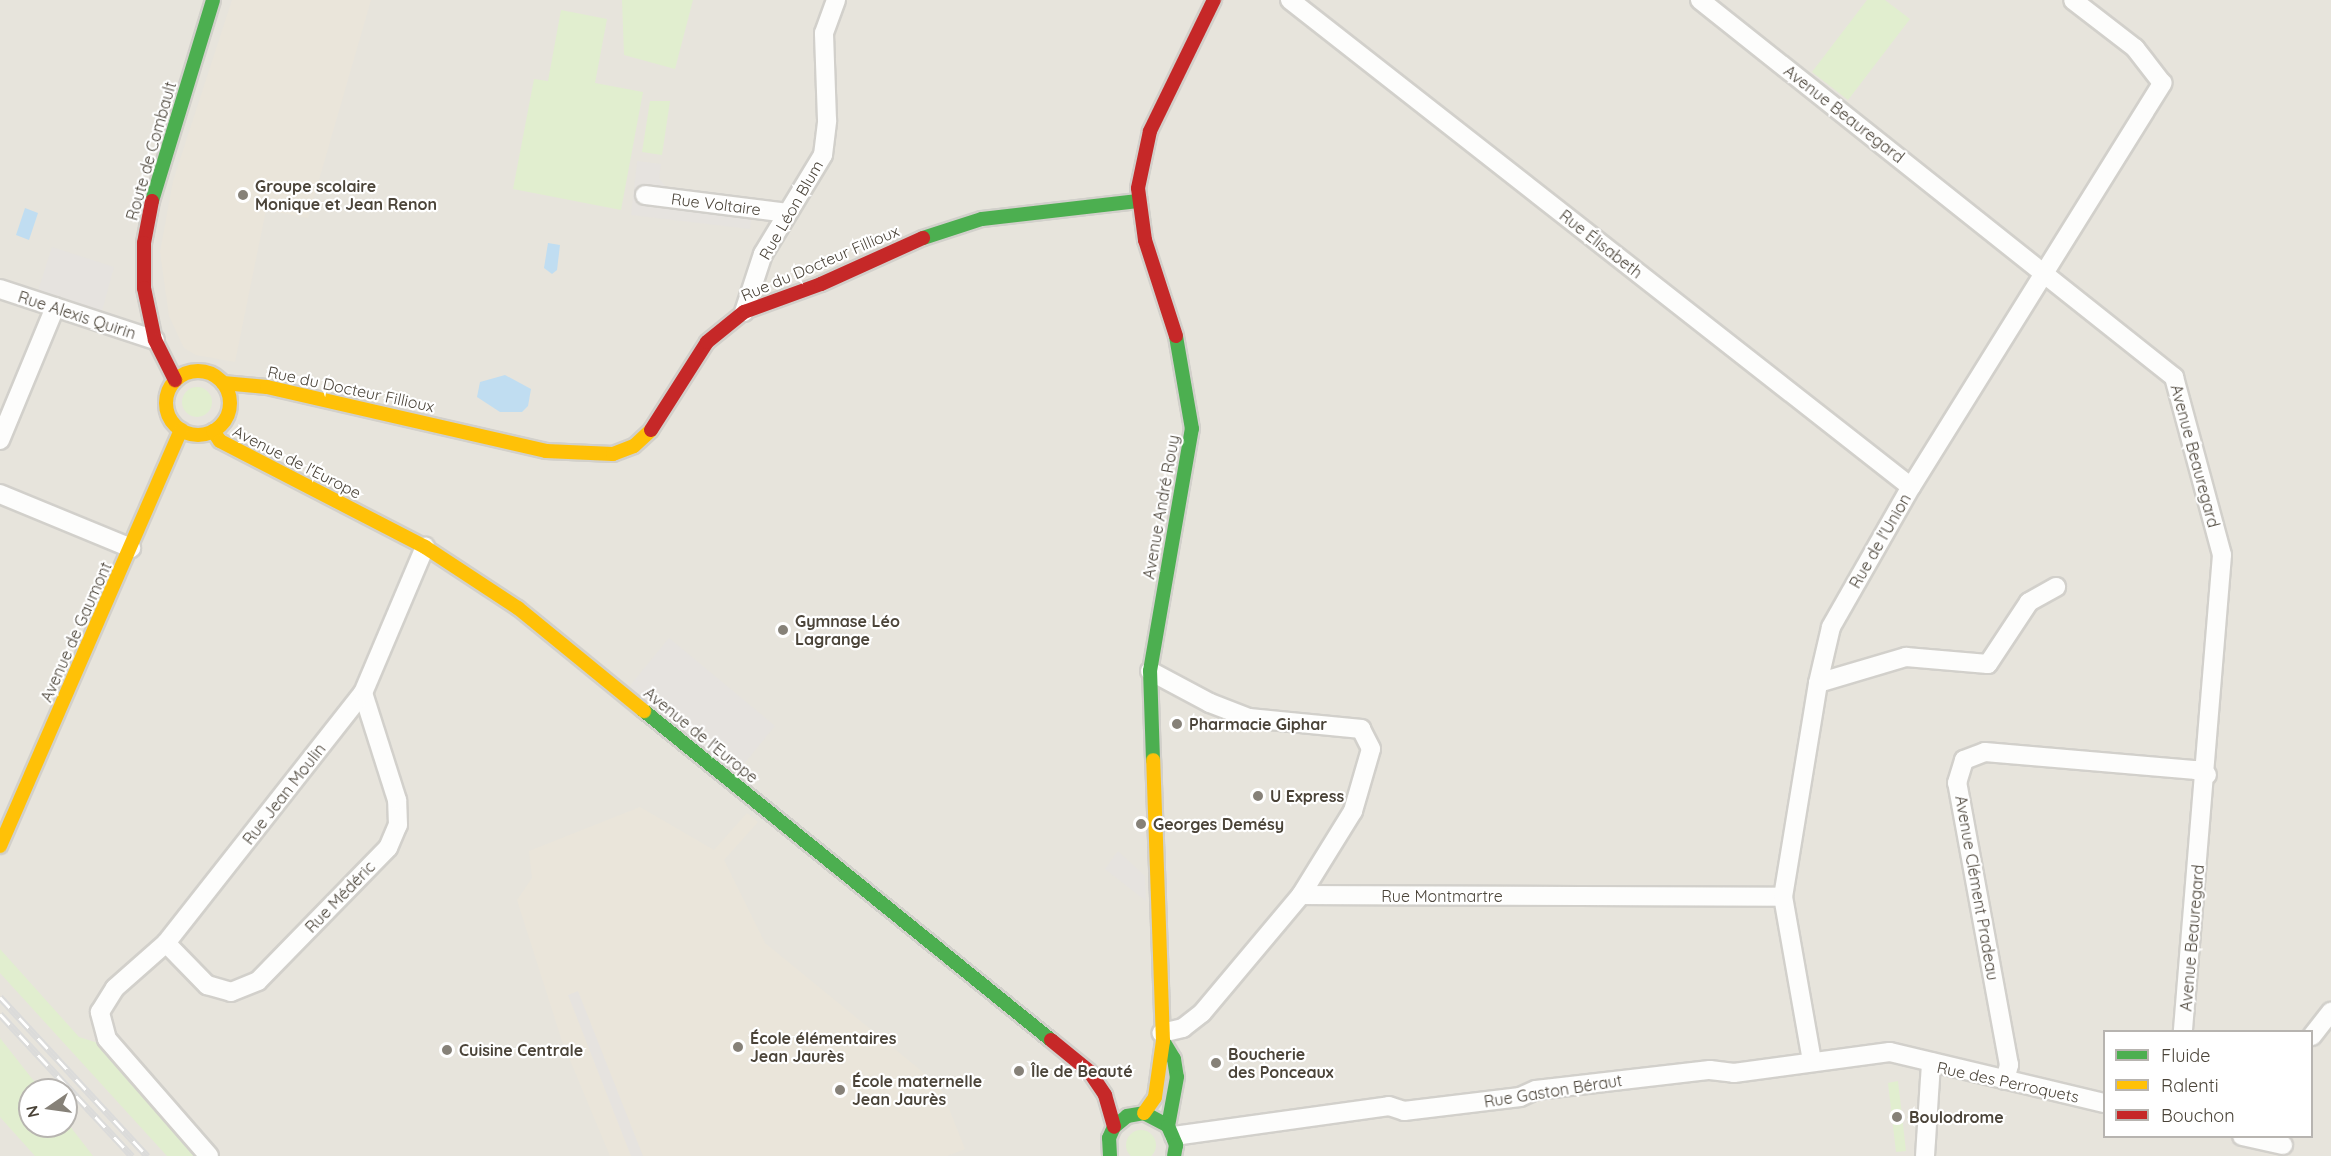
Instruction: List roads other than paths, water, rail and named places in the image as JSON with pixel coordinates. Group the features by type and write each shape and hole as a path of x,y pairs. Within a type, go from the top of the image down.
{"street":[{"name":"Route de Combault","path":"175,380 154,340 144,288 147,217 213,0"},
{"name":"Rue Léon Blum","path":"744,312 763,254 825,146 824,33 836,0"},
{"name":"Avenue André Rouy","path":"1144,1113 1155,1097 1163,1037 1150,671 1192,429 1178,342 1145,240 1138,201 1140,172 1150,132 1214,0"},
{"name":"Rue Élisabeth","path":"1290,0 1911,487"},
{"name":"Avenue Beauregard","path":"1700,0 2174,377 2222,555 2207,775 2183,1030"},
{"name":"Rue de l'Union","path":"1812,1061 1783,897 1818,683 1831,627 1911,487 2047,274 2162,83 2135,48 2073,0"},
{"name":"Rue Voltaire","path":"645,195 787,213"},
{"name":"Rue du Docteur Fillioux","path":"223,383 267,387 546,451 600,456 624,451 648,434 707,342 744,312 821,284 917,240 982,219 1138,201"},
{"name":"Rue Alexis Quirin","path":"0,289 154,340"},
{"path":"0,440 55,307"},
{"path":"200,371 223,383 228,393 228,415 213,431 197,435 181,430 168,416 166,406 175,380 200,371"},
{"name":"Avenue de Gaumont","path":"0,846 181,430"},
{"name":"Avenue de l'Europe","path":"213,431 220,441 425,547 518,608 1089,1071 1105,1095 1114,1127"},
{"path":"0,494 131,548"},
{"name":"Rue Jean Moulin","path":"209,1156 108,1039 100,1012 115,988 165,943 363,693 425,547"},
{"path":"1818,683 1906,657 1988,664 2028,602 2056,587"},
{"path":"1150,671 1210,703 1249,718 1361,729 1371,749 1353,811 1301,895 1202,1013 1183,1028 1163,1037"},
{"name":"Rue Médéric","path":"165,943 207,985 231,992 258,981 388,848 398,825 397,800 363,693"},
{"name":"Avenue Clément Pradeau","path":"2005,1080 2009,1065 1957,783 1964,760 1985,752 2196,770 2207,775"},
{"name":"Rue Montmartre","path":"1301,895 1783,897"},
{"path":"2313,1035 2331,1012"},
{"name":"Avenue André Rouy","path":"1163,1037 1174,1059 1177,1077 1171,1131 1174,1156"},
{"name":"Rue Gaston Béraut","path":"1171,1131 1389,1106 1404,1111 1520,1097 1536,1090 1710,1070 1734,1073 1890,1052 1931,1062"},
{"name":"Rue des Perroquets","path":"1925,1156 1931,1062 2103,1103"},
{"path":"1110,1156 1109,1138 1114,1127 1127,1116 1144,1113 1171,1131"},
{"path":"2247,1138 2283,1146"}],"water":[{"path":"25,208 38,213 29,240 16,235"},
{"path":"548,243 560,245 557,270 552,274 544,268"},
{"path":"505,375 531,389 528,406 522,412 500,412 477,397 480,382"}],"railway":[{"path":"0,997 147,1156"},
{"path":"0,1014 132,1156"}],"place":[{"name":"Groupe scolaire Monique et Jean Renon","path":"243,195"},
{"name":"Gymnase Léo Lagrange","path":"783,630"},
{"name":"Pharmacie Giphar","path":"1177,724"},
{"name":"U Express","path":"1258,796"},
{"name":"Georges Demésy","path":"1141,824"},
{"name":"École élémentaires Jean Jaurès","path":"738,1047"},
{"name":"Cuisine Centrale","path":"447,1050"},
{"name":"Boucherie des Ponceaux","path":"1216,1063"},
{"name":"Île de Beauté","path":"1019,1071"},
{"name":"École maternelle Jean Jaurès","path":"840,1090"},
{"name":"Boulodrome","path":"1897,1117"}]}
